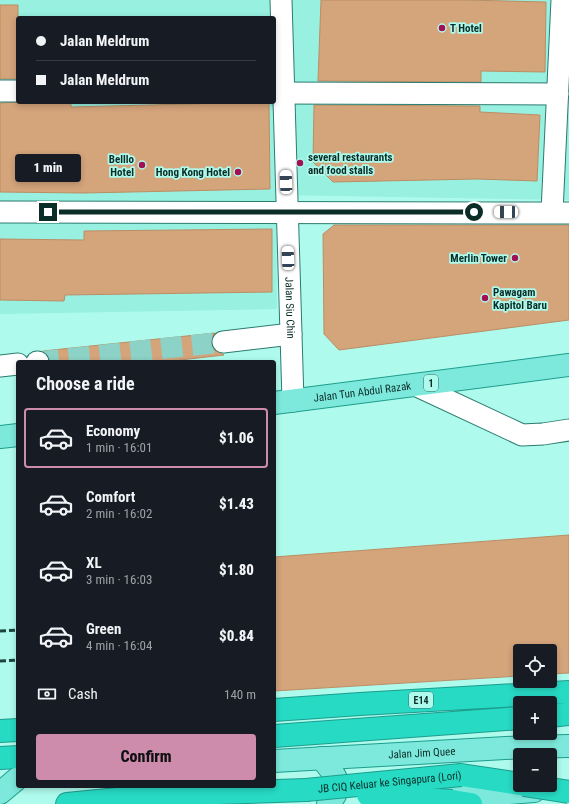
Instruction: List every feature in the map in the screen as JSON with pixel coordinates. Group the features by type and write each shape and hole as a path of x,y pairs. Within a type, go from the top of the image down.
{"highway":[{"name":"E14","path":"276,710 368,703 569,692"},
{"name":"E14","path":"276,736 513,719"},
{"path":"0,731 16,730"},
{"path":"0,758 16,757"},
{"name":"JB CIQ Keluar ke Singapura (Lori)","path":"306,790 461,775 513,783"},
{"path":"557,789 569,791"},
{"path":"67,804 158,795 306,790 452,801 470,804"}],"main road":[{"name":"Jalan Tun Abdul Razak","path":"283,402 569,365"},
{"path":"0,437 16,435"},
{"name":"Jalan Jim Quee","path":"276,760 569,746"},
{"path":"321,758 333,772 338,782 334,798 328,804"},
{"path":"0,777 16,777"},
{"path":"0,793 16,779"},
{"path":"370,804 525,791 569,791"}],"street":[{"name":"Jalan Siu Chin","path":"281,0 279,93 287,212 291,334 283,402"},
{"path":"0,212 561,212 558,94 562,0"},
{"path":"0,91 16,91"},
{"path":"279,93 558,94"},
{"path":"223,342 291,334"},
{"path":"0,366 16,364"},
{"path":"415,384 522,434 543,434 569,430"}],"shaded area":[{"path":"0,0 569,0 569,200 276,195 277,309 0,314"}],"building":[{"path":"321,0 466,0 546,2 545,72 481,71 481,82 318,81"},
{"path":"0,5 18,5 18,16 16,16 16,79 0,79"},
{"path":"0,103 71,104 71,107 189,104 269,104 270,189 84,193 0,192"},
{"path":"314,105 480,106 480,112 540,115 537,181 477,179 333,182 313,162"},
{"path":"334,225 569,225 569,320 339,350 324,334 323,234"},
{"path":"272,229 272,292 65,295 64,301 0,300 0,239 84,240 84,231"},
{"path":"215,333 211,344 214,349 224,355 180,360 49,360 48,356 43,351"},
{"path":"569,535 569,673 557,674 557,644 513,644 513,676 276,691 276,557"}],"tunnel":[{"path":"56,360 223,342"}],"railway":[{"path":"0,631 16,630"},
{"path":"0,661 16,660"}],"place":[{"name":"T Hotel","path":"442,28"},
{"name":"several restaurants and food stalls","path":"300,163"},
{"name":"Belllo Hotel","path":"142,165"},
{"name":"Hong Kong Hotel","path":"238,172"},
{"name":"Merlin Tower","path":"515,258"},
{"name":"Pawagam Kapitol Baru","path":"485,298"}],"route":[{"path":"48,212 474,212"}]}
